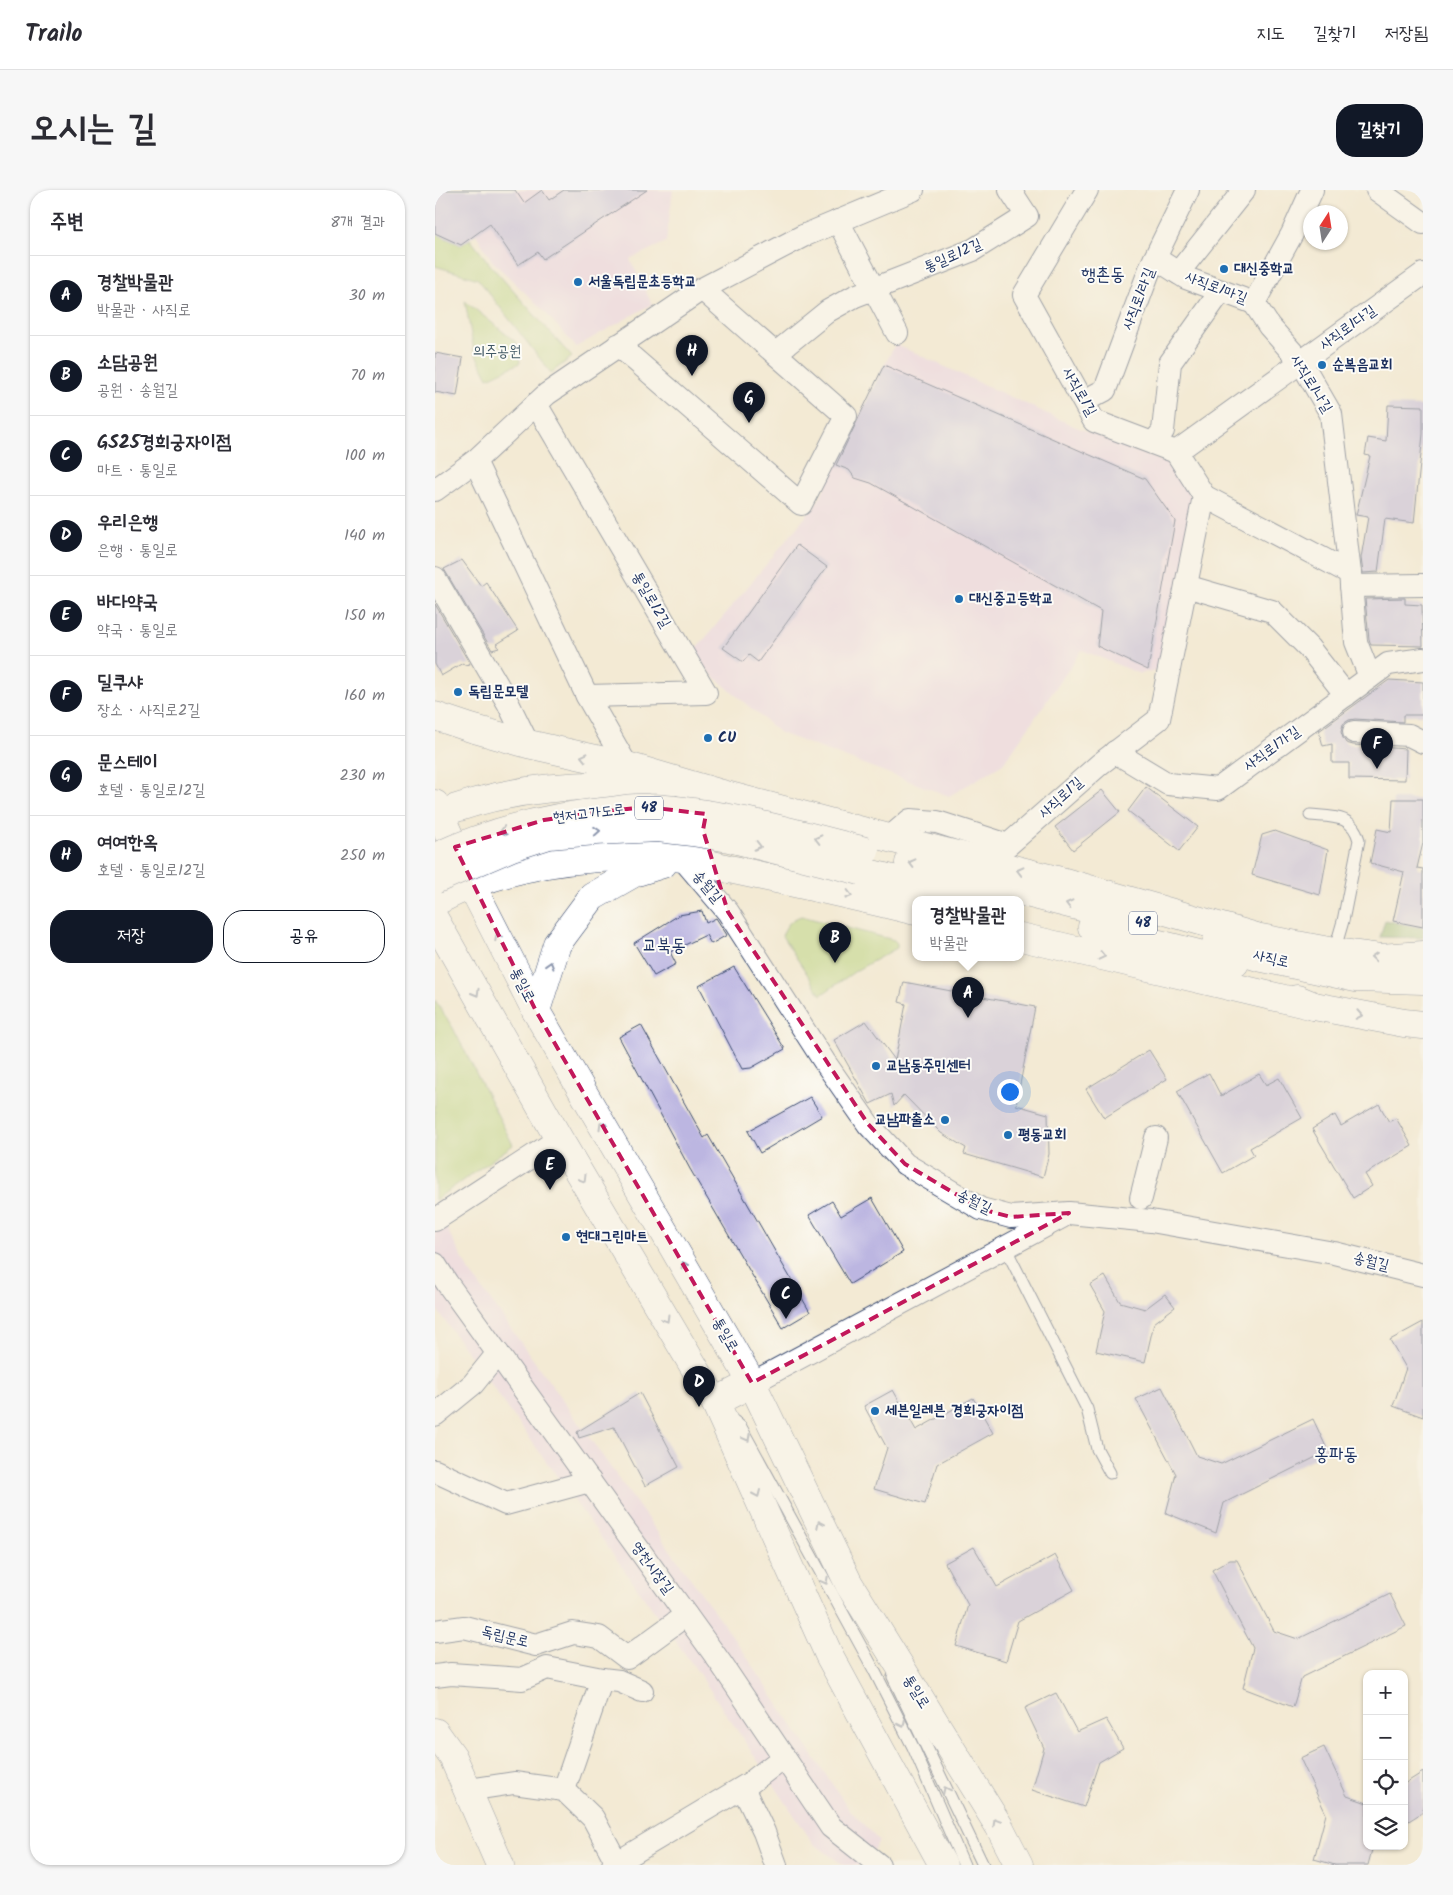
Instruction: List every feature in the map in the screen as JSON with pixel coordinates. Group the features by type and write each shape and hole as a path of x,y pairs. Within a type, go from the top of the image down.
{"main road":[{"path":"435,716 528,744 627,766 716,797"},
{"path":"437,811 502,795 568,786 641,786 716,797 893,835 1253,936"},
{"path":"587,858 570,855 554,828 562,809 574,795 595,786"},
{"name":"현저고가도로","path":"435,857 458,846 500,831 544,820 647,807 689,811 815,838 862,861"},
{"name":"통일로","path":"437,811 471,884 536,1012 752,1383 849,1584 999,1826 1019,1865"},
{"name":"현저고가도로","path":"435,880 512,847 549,835 658,828 862,861"},
{"path":"435,902 471,884 513,870 587,858 637,856 683,858 912,910"},
{"path":"536,1012 557,944 592,897 634,873 683,858"},
{"name":"사직로","path":"862,861 1023,896"},
{"name":"48","path":"862,861 967,896"},
{"name":"사직로","path":"1024,896 1124,918 1257,956 1347,976 1392,980 1423,980"},
{"name":"사직로","path":"1024,911 1305,980 1391,995 1423,996"},
{"name":"사직로","path":"1124,918 1253,936 1334,952 1380,958 1423,954"},
{"path":"435,920 559,1138 715,1402 829,1655 943,1865"},
{"path":"1024,937 1314,1006"},
{"name":"사직로","path":"1144,940 1314,1006 1417,1029"},
{"path":"435,953 462,968"},
{"path":"715,1402 752,1383"},
{"path":"435,1732 453,1757 500,1865"}],"street":[{"path":"435,490 475,461 547,394 702,288 803,236 913,190"},
{"name":"통일로12길","path":"776,353 828,311 855,296 973,250 1027,216 1011,190"},
{"name":"사직로1길","path":"1087,190 1024,295 1094,421 1176,452"},
{"name":"사직로1라길","path":"1084,401 1105,390 1155,258 1187,190"},
{"name":"사직로1마길","path":"1179,274 1244,190"},
{"path":"1254,303 1292,234 1312,190"},
{"path":"1377,190 1423,223"},
{"path":"838,221 897,333"},
{"name":"사직로1마길","path":"1155,258 1186,278 1254,303"},
{"name":"사직로1다길","path":"1176,452 1423,274"},
{"path":"618,346 801,504 846,416 702,288"},
{"path":"1153,443 1163,430 1169,362 1221,291"},
{"name":"사직로1나길","path":"1254,303 1269,326 1301,362 1331,414 1356,642 1369,678"},
{"name":"통일로12길","path":"536,404 706,694 587,696"},
{"path":"1176,452 1204,496 1350,579 1423,585"},
{"path":"475,461 587,696 627,766"},
{"name":"사직로1길","path":"893,835 910,820 937,822 1008,846 1100,764 1159,719 1204,496"},
{"path":"435,578 509,703 528,744"},
{"path":"1186,586 1272,611 1309,648 1346,695"},
{"name":"사직로1가길","path":"1115,752 1168,784 1217,789 1388,664 1423,659"},
{"path":"1354,732 1409,735 1423,742"},
{"path":"746,789 749,788 893,835"},
{"path":"716,797 707,807 703,830 728,912"},
{"name":"송월길","path":"683,858 728,912 824,1061 868,1124 905,1164 981,1209 1011,1217 1069,1213 1151,1221 1334,1253 1423,1275"},
{"path":"435,1220 559,1138"},
{"path":"1141,1198 1156,1138"},
{"path":"752,1383 1069,1213"},
{"name":"영천시장길","path":"435,1264 686,1615 831,1827 877,1865"},
{"path":"435,1415 473,1384 498,1353"},
{"path":"435,1470 506,1504 590,1481"},
{"path":"564,1790 611,1680 627,1658 686,1615"},
{"name":"독립문로","path":"435,1631 464,1627 535,1645 573,1633 599,1637 627,1658"},
{"path":"435,1676 451,1674 522,1679 547,1668 611,1680 642,1691"},
{"path":"468,1790 514,1783 564,1790 593,1818 615,1864 743,1788 784,1757"},
{"path":"743,1788 764,1832 776,1865"}],"lane":[{"path":"1310,815 1345,819 1356,830 1359,840 1343,921 1334,952"},
{"path":"1005,1247 1087,1409 1097,1449 1109,1473"},
{"path":"715,1402 741,1427 874,1670 913,1747 964,1865"},
{"path":"849,1584 935,1768 983,1865"}],"highlighted area":[{"path":"647,807 706,814 703,830 728,912 868,1124 905,1164 981,1209 1011,1217 1069,1213 752,1383 536,1011 455,847 544,820 598,812"}],"shaded area":[{"name":"서울독립문초등학교","path":"448,190 673,190 666,242 630,259 652,304 576,347 543,310 492,261"},
{"name":"대신중고등학교","path":"895,344 1074,426 1177,467 1198,512 1168,667 1140,674 1082,650 1003,764 949,796 780,733 711,674 693,653 817,503"},
{"path":"446,1227 468,1269 740,1647 849,1809 879,1841 868,1858 859,1865 843,1865 813,1843 700,1675 435,1307 435,1233"}],"green space":[{"name":"의주공원","path":"435,233 461,245 470,239 492,267 572,357 551,373 478,279 435,266"},
{"name":"의주공원","path":"465,301 517,343 520,363 488,378 474,351"},
{"path":"801,916 894,940 897,943 897,948 857,970 821,995 782,936 789,923"},
{"path":"1385,920 1423,927 1423,938 1380,937"},
{"path":"435,1000 453,1028 513,1145 435,1200"}],"building":[{"path":"435,190 515,190 524,203 542,190 549,200 564,190 647,190 543,259 538,252 518,265 490,224 461,245 435,233"},
{"path":"435,353 463,358 457,396 435,392"},
{"name":"대신중고등학교","path":"884,365 1145,479 1175,521 1148,670 1097,646 1101,611 871,483 855,478 849,470 836,465"},
{"path":"1388,405 1423,406 1423,434 1414,523 1385,519 1378,572 1363,573 1361,558 1368,517 1356,515 1370,456 1365,455 1368,438 1386,441"},
{"path":"797,545 827,567 758,662 749,655 743,662 723,648"},
{"path":"462,560 481,586 486,582 518,631 497,644 499,648 492,650 444,569"},
{"path":"1405,598 1405,604 1422,605 1423,646 1371,645 1365,599"},
{"path":"435,604 470,664 464,665 463,663 441,676 435,664"},
{"path":"1389,680 1423,682 1423,715 1403,715 1403,722 1349,720 1343,724 1341,732 1346,743 1353,745 1406,749 1405,780 1349,779 1349,763 1332,763 1332,744 1323,746 1319,731"},
{"path":"1146,787 1198,827 1179,851 1128,811"},
{"path":"1102,790 1120,812 1073,850 1055,827"},
{"path":"1393,799 1423,799 1423,843 1417,868 1423,869 1423,927 1393,921 1404,872 1370,863 1377,829 1391,832"},
{"path":"1275,831 1328,850 1320,895 1252,875 1262,835"},
{"path":"702,911 706,923 716,918 727,935 711,944 706,935 670,952 676,964 654,976 634,943 679,915"},
{"path":"734,967 785,1049 751,1068 742,1069 699,986"},
{"path":"904,982 1035,1007 1016,1105 1048,1114 1049,1154 1043,1177 964,1154 966,1148 941,1133 904,1095 894,1106 891,1094 870,1104 834,1040 866,1021 895,1060 906,1004 899,1002"},
{"path":"641,1025 704,1138 708,1135 810,1312 783,1328 690,1169 619,1037"},
{"path":"1149,1050 1167,1079 1104,1118 1086,1089"},
{"path":"1209,1073 1221,1096 1259,1074 1266,1085 1279,1078 1302,1118 1250,1148 1254,1155 1223,1173 1177,1091"},
{"path":"810,1097 822,1116 760,1153 748,1131"},
{"path":"1379,1104 1389,1122 1396,1118 1412,1146 1365,1174 1372,1186 1353,1198 1312,1129 1335,1115 1341,1126"},
{"path":"872,1198 903,1252 850,1284 809,1215 832,1201 841,1216"},
{"path":"1105,1276 1120,1302 1145,1309 1165,1294 1175,1307 1154,1323 1145,1362 1096,1351 1105,1311 1090,1285"},
{"path":"1423,1322 1423,1417 1393,1406 1406,1368 1390,1340"},
{"path":"1162,1387 1197,1456 1221,1464 1313,1419 1328,1451 1224,1503 1216,1533 1166,1513 1176,1474 1136,1399"},
{"path":"893,1390 916,1430 973,1398 993,1433 937,1464 925,1504 874,1489 887,1448 864,1406"},
{"path":"640,1393 679,1467 645,1486 614,1427 579,1438 577,1432"},
{"path":"974,1547 997,1587 1055,1555 1074,1590 1018,1621 1006,1661 956,1646 968,1605 945,1563"},
{"path":"1230,1560 1237,1560 1274,1631 1298,1639 1390,1594 1406,1626 1302,1677 1293,1707 1243,1688 1253,1648 1212,1570"},
{"path":"1056,1693 1077,1732 1106,1719 1123,1748 1099,1762 1084,1807 1032,1790 1044,1748 1025,1708"},
{"path":"1324,1747 1347,1796 1363,1802 1363,1850 1372,1850 1368,1865 1335,1865 1314,1859 1326,1814 1300,1758"},
{"path":"1423,1772 1423,1812 1408,1821 1408,1805 1408,1781"}],"place":[{"name":"대신중학교","path":"1224,269"},
{"name":"서울독립문초등학교","path":"578,282"},
{"name":"순복음교회","path":"1322,365"},
{"name":"여여한옥","path":"692,376"},
{"name":"문스테이","path":"749,423"},
{"name":"대신중고등학교","path":"959,599"},
{"name":"독립문모텔","path":"458,692"},
{"name":"CU","path":"708,738"},
{"name":"딜쿠샤","path":"1377,769"},
{"name":"소담공원","path":"835,963"},
{"name":"경찰박물관","path":"968,1018"},
{"name":"교남동주민센터","path":"876,1066"},
{"name":"교남파출소","path":"945,1120"},
{"name":"평동교회","path":"1008,1135"},
{"name":"바다약국","path":"550,1190"},
{"name":"현대그린마트","path":"566,1237"},
{"name":"GS25경희궁자이점","path":"786,1319"},
{"name":"우리은행","path":"699,1407"},
{"name":"세븐일레븐 경희궁자이점","path":"875,1411"}],"district":[{"name":"행촌동","path":"1103,275"},
{"name":"교북동","path":"664,946"},
{"name":"홍파동","path":"1336,1455"}]}
